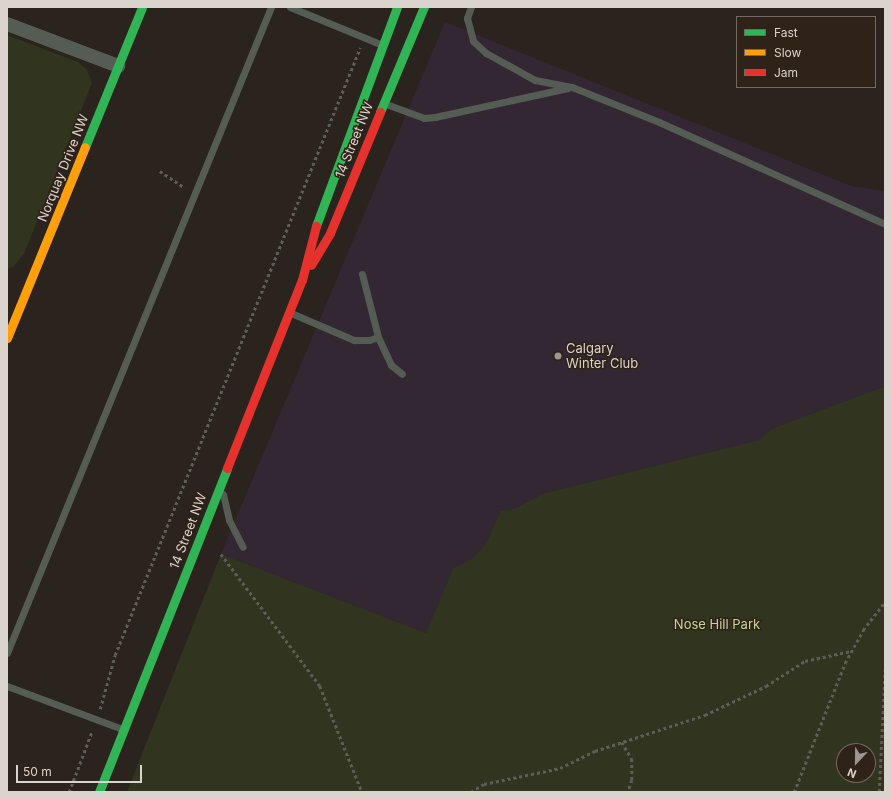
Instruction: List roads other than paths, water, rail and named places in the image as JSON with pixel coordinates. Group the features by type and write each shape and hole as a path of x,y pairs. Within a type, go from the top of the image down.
{"main road":[{"name":"Norquay Drive NW","path":"7,338 142,7"},
{"name":"14 Street NW","path":"100,792 220,482 302,280 314,231 397,7"},
{"name":"14 Street NW","path":"302,280 330,233 424,7"}],"street":[{"path":"7,24 118,66"}],"lane":[{"path":"7,653 271,7"},
{"path":"290,7 382,46"},
{"path":"471,7 467,18 473,41 486,53 535,80 572,87 712,144 885,224"},
{"path":"383,103 424,118 436,117 572,87"},
{"path":"362,274 378,337 392,365 402,374"},
{"path":"289,312 354,340 369,340 378,337"},
{"path":"220,482 229,520 243,548"},
{"path":"7,686 96,718 124,730"}],"place":[{"name":"Calgary Winter Club","path":"558,356"}],"park label":[{"name":"Nose Hill Park","path":"717,624"}]}
